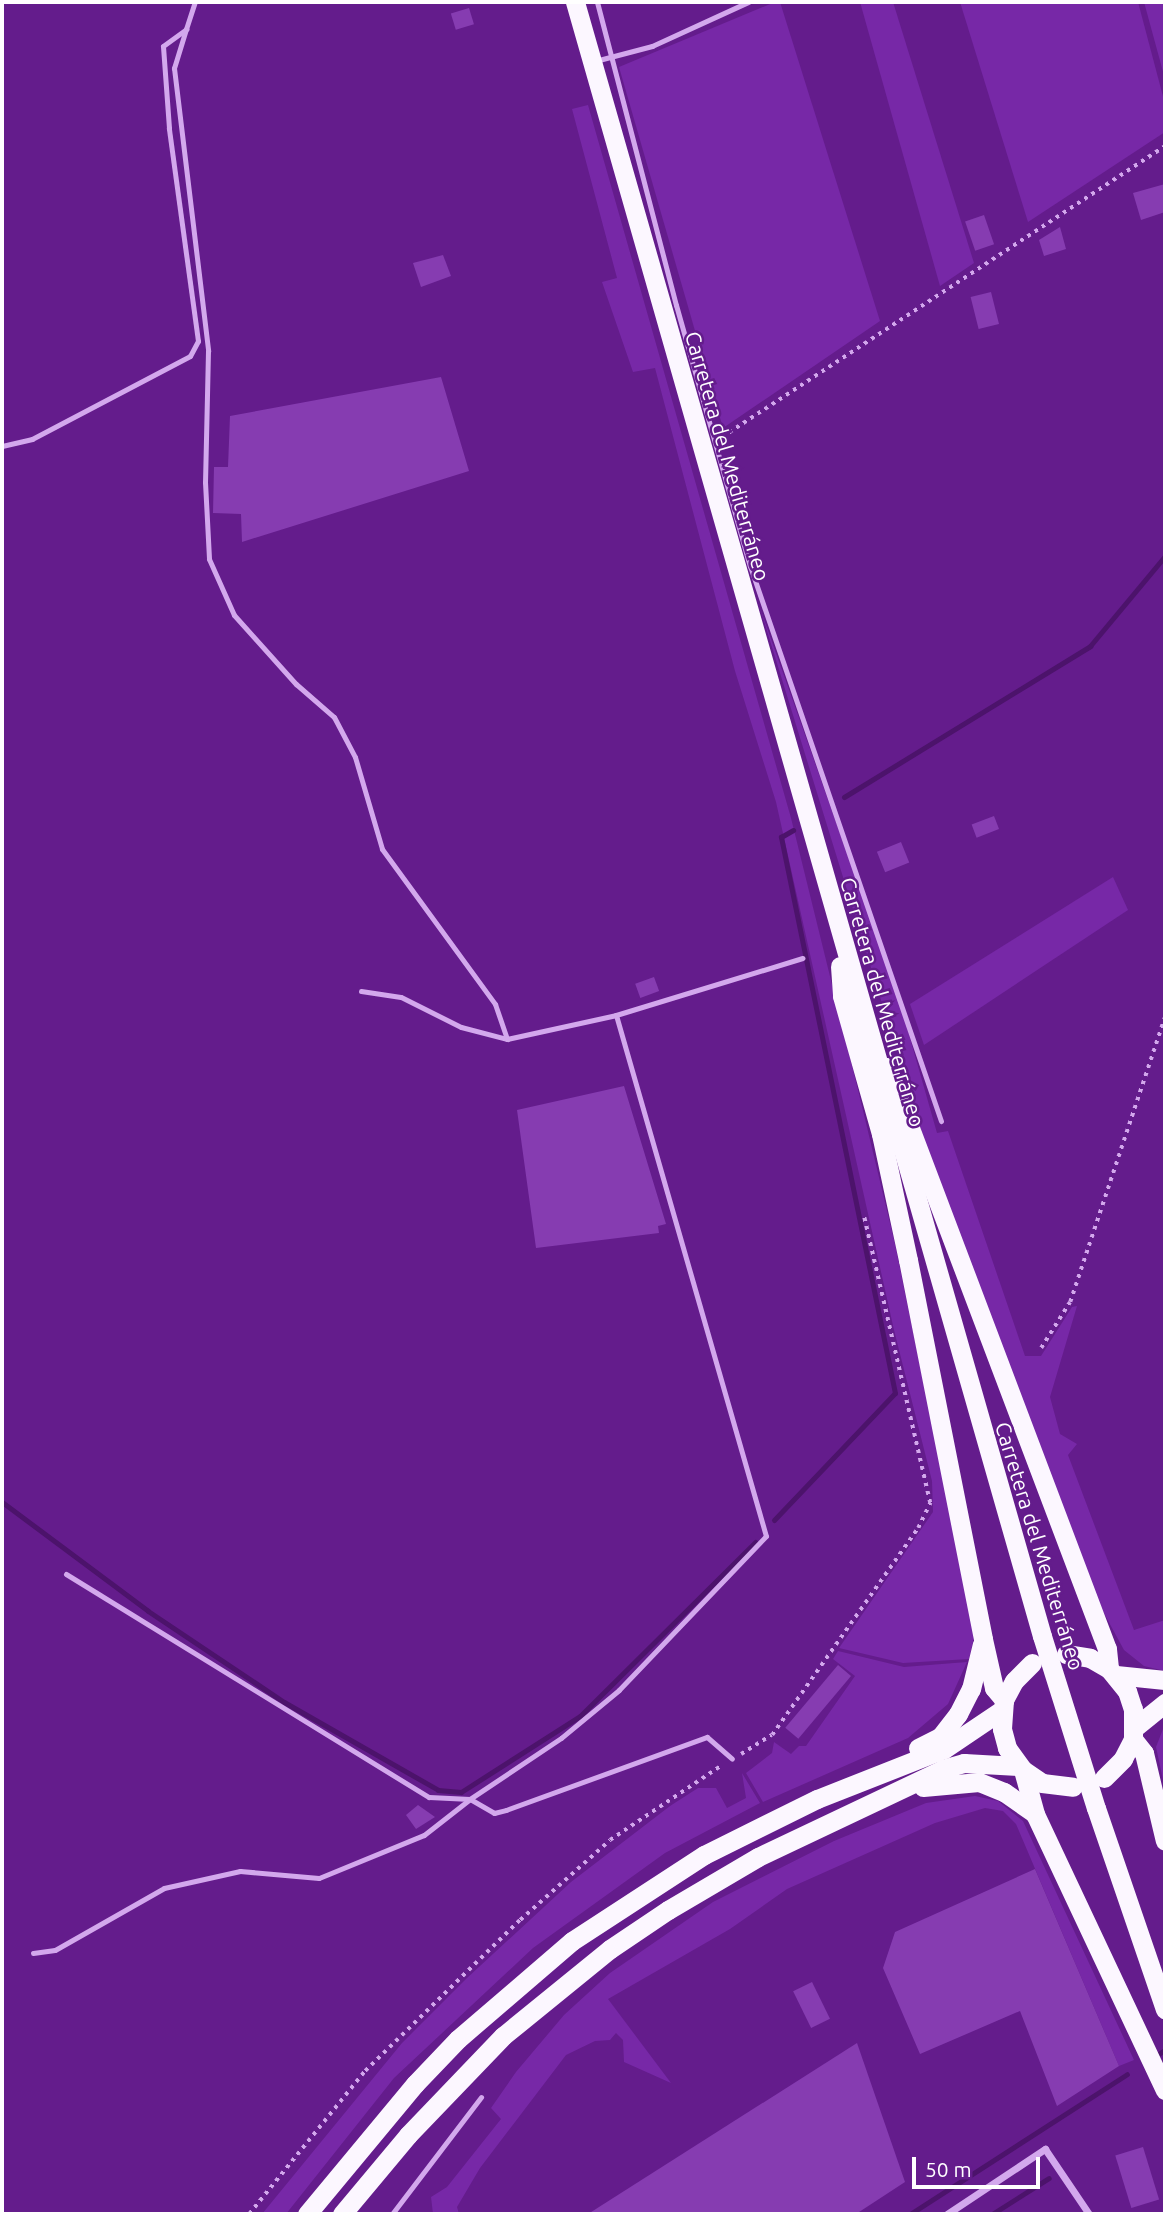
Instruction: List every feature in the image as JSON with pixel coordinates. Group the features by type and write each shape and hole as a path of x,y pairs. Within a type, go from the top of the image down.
{"highway":[{"name":"Carretera del Mediterráneo","path":"575,2 602,59 863,1016 1042,1636 1096,1808 1165,2009"},
{"path":"836,919 842,996 895,1197 983,1639 994,1688 1003,1705 1007,1748 1021,1768 1035,1814 1165,2090"},
{"path":"863,1016 899,1092 975,1309 1107,1649 1113,1672 1127,1691 1134,1733 1144,1753 1165,1841"},
{"path":"307,2214 432,2066 572,1941 704,1855 885,1769 940,1737 958,1714 971,1689 983,1639"},
{"path":"1066,1654 1090,1658 1113,1672 1165,1680"},
{"path":"885,1769 944,1749 1003,1705 1014,1681 1032,1663"},
{"path":"1104,1778 1123,1759 1134,1733 1165,1703"},
{"path":"342,2214 457,2080 546,1998 610,1949 758,1857 955,1765 1021,1768 1042,1783 1073,1787"},
{"path":"905,1790 979,1782 1004,1791 1035,1814"}],"street":[{"path":"947,2214 1045,2149 1089,2214"}],"lane":[{"path":"195,2 174,68 208,351 205,482 209,559 234,615 296,684 334,717 355,757 382,849 495,1004 507,1039"},
{"path":"597,2 602,59 758,588 941,1121"},
{"path":"602,59 652,46 748,2"},
{"path":"2,446 32,439 190,356 198,341 169,128 163,46 186,29"},
{"path":"361,991 401,997 461,1027 507,1039 616,1015 803,958"},
{"path":"33,1953 55,1950 164,1888 240,1871 319,1878 424,1835 470,1799 561,1738 619,1690 766,1536 616,1015"},
{"path":"66,1574 429,1797 470,1799 494,1813 707,1737 732,1759"},
{"path":"392,2214 481,2097"}],"path":[{"path":"715,439 1165,146"},
{"path":"1041,1348 1070,1302 1165,1017"},
{"path":"249,2214 365,2071 520,1920 610,1840 772,1735 918,1528 930,1503 864,1216"}],"shaded area":[{"path":"780,2 880,321 723,428 619,67"},
{"path":"860,2 893,2 974,263 940,286"},
{"path":"960,2 1138,2 1165,104 1165,132 1028,222"},
{"path":"1144,2 1165,2 1165,79"},
{"path":"588,105 791,818 859,1094 895,1244 975,1633 969,1659 903,1663 839,1648 933,1512 932,1481 894,1330 776,802 735,671 655,368 633,372 602,282 617,278 572,109"},
{"path":"759,605 900,1003 937,1133 948,1131 1025,1356 1041,1356 1072,1307 1077,1306 1050,1397 1060,1434 1077,1444 1068,1455 1134,1630 1165,1620 1165,1671 1144,1666 1124,1650 1099,1604 931,1162"},
{"path":"1113,877 1128,910 924,1045 910,1004"},
{"path":"838,1651 904,1667 967,1662 948,1704 908,1738 763,1802 746,1773 772,1753 774,1742 791,1754 799,1746 806,1746 855,1676 833,1659"},
{"path":"1165,1724 1165,1789 1156,1747"},
{"path":"742,1773 760,1803 665,1853 533,1948 394,2078 286,2214 262,2214 402,2043 467,1978 571,1882 670,1806 698,1788 716,1788 727,1808 746,1798"},
{"path":"975,1796 998,1801 1023,1821 1134,2060 1119,2066 1016,1824 1003,1811 985,1808 935,1823 787,1889 730,1929 608,1999 671,2083 624,2062 623,2040 616,2033 610,2040 595,2041 566,2055 480,2168 457,2207 459,2214 433,2214 431,2197 447,2187 501,2119 491,2108 516,2072 564,2015 610,1973 713,1902 834,1841 926,1803"}],"building":[{"path":"469,8 474,24 456,30 451,14"},
{"path":"1165,184 1165,212 1141,220 1133,193"},
{"path":"984,215 994,244 975,251 965,222"},
{"path":"1060,227 1066,249 1044,256 1039,240"},
{"path":"443,255 451,276 421,287 413,263"},
{"path":"991,292 999,324 979,329 971,297"},
{"path":"441,377 469,471 242,542 241,514 213,513 214,467 228,467 230,416"},
{"path":"994,816 999,829 977,838 972,825"},
{"path":"901,842 909,862 885,872 877,852"},
{"path":"654,977 659,991 640,998 635,984"},
{"path":"624,1086 666,1224 658,1226 659,1233 536,1248 517,1110"},
{"path":"838,1665 851,1676 798,1739 785,1728"},
{"path":"418,1805 435,1817 416,1829 406,1815"},
{"path":"1035,1869 1119,2066 1057,2106 1020,2011 920,2054 883,1968 895,1932"},
{"path":"812,1982 830,2019 811,2028 793,1991"},
{"path":"857,2043 905,2182 856,2214 588,2214"},
{"path":"1143,2147 1159,2200 1131,2208 1115,2155"}],"waterway":[{"path":"844,797 1090,646 1165,556"},
{"path":"774,1520 895,1393 781,837 793,830"},
{"path":"2,1502 148,1611 284,1702 438,1790 461,1792 580,1716 755,1542"},
{"path":"910,2214 1127,2074"},
{"path":"992,2214 1049,2178"}]}
